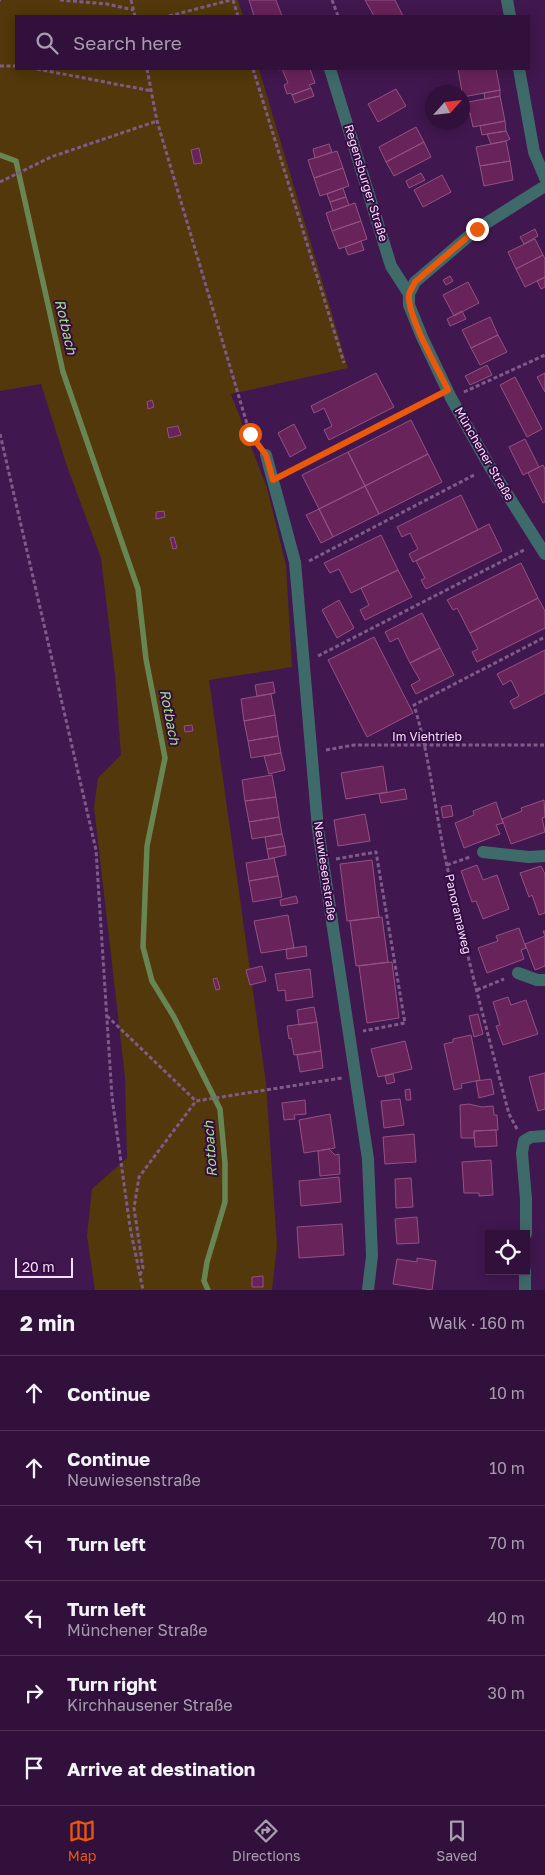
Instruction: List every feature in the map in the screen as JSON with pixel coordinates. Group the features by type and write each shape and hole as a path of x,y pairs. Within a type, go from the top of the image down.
{"street":[{"path":"507,0 510,15"},
{"name":"Regensburger Straße","path":"330,70 392,266 409,294"},
{"path":"520,70 534,152 545,178"},
{"path":"409,294 415,282 477,229 545,186"},
{"name":"Münchener Straße","path":"409,294 410,305 422,337 450,394 490,467 545,554"},
{"name":"Neuwiesenstraße","path":"266,455 296,568 311,754 323,862 368,1159 372,1256 368,1290"},
{"path":"483,852 529,858 545,856"},
{"path":"518,973 537,980 545,980"},
{"path":"526,1230 526,1199 522,1153 524,1141 531,1137 545,1136"},
{"path":"525,1275 525,1290"}],"path":[{"path":"60,0 107,4 134,10"},
{"path":"131,0 135,15"},
{"path":"174,15 232,0 238,15"},
{"path":"332,0 338,15"},
{"path":"0,66 15,66"},
{"path":"42,70 152,91"},
{"path":"147,70 157,121 250,434 266,455"},
{"path":"253,70 344,363"},
{"path":"0,182 51,157 157,121"},
{"path":"273,480 450,394 545,355"},
{"path":"0,434 96,850 112,1097 130,1227 143,1290"},
{"path":"296,568 490,467"},
{"path":"303,664 538,543"},
{"name":"Panoramaweg","path":"524,1141 509,1114 476,990 447,865 422,732 414,705 545,637"},
{"name":"Im Viehtrieb","path":"311,754 354,745 545,745"},
{"path":"323,862 376,852 406,1023 350,1033"},
{"path":"447,865 483,852"},
{"path":"476,990 518,973"},
{"path":"107,1016 196,1101"},
{"path":"140,1275 143,1268 134,1208 139,1178 196,1101 356,1076"}],"shaded area":[{"path":"0,0 238,0 243,15 15,15 15,70 259,70 348,368 231,394 267,488 286,565 292,667 209,680 266,1083 277,1246 272,1290 95,1290 87,1236 92,1189 127,1158 125,1077 94,807 98,778 121,755 115,675 101,558 67,466 41,384 0,391"}],"building":[{"path":"249,0 276,0 282,15 254,15"},
{"path":"365,0 395,0 402,15 373,15"},
{"path":"282,70 310,70 315,83 309,85 311,88 292,95 291,93 287,94 284,85 288,83"},
{"path":"458,70 496,70 500,90 470,96 470,85 461,85"},
{"path":"311,88 314,96 295,103 292,95"},
{"path":"396,89 406,106 378,122 368,104"},
{"path":"500,90 500,96 485,99 484,93"},
{"path":"500,96 505,121 473,127 470,102"},
{"path":"505,121 506,131 482,135 480,126"},
{"path":"416,127 424,142 386,162 379,147"},
{"path":"506,131 510,139 491,144 487,134"},
{"path":"506,141 510,161 480,166 476,147"},
{"path":"424,142 431,157 394,176 386,162"},
{"path":"329,144 332,152 315,158 313,149"},
{"path":"199,148 202,163 194,164 191,150"},
{"path":"337,151 343,168 314,178 308,160"},
{"path":"510,161 513,180 484,186 480,166"},
{"path":"343,168 349,186 320,196 314,178"},
{"path":"421,173 425,180 409,188 406,181"},
{"path":"442,175 451,192 423,207 414,190"},
{"path":"343,188 346,197 330,202 327,194"},
{"path":"346,197 349,205 333,211 330,202"},
{"path":"355,203 361,221 332,231 326,213"},
{"path":"361,221 367,239 339,249 332,231"},
{"path":"535,229 538,236 524,244 520,237"},
{"path":"535,239 543,255 516,269 508,252"},
{"path":"361,241 364,250 348,255 345,247"},
{"path":"543,255 545,259 545,277 525,287 516,269"},
{"path":"450,276 453,281 446,285 443,280"},
{"path":"545,277 545,287 541,289 537,281"},
{"path":"468,282 479,303 454,316 443,295"},
{"path":"462,311 466,319 450,326 447,319"},
{"path":"490,317 498,335 471,348 462,330"},
{"path":"498,335 507,352 480,365 471,348"},
{"path":"487,365 492,375 470,385 465,376"},
{"path":"376,373 394,407 329,440 324,430 332,426 324,408 314,413 311,406"},
{"path":"545,373 545,392 537,377"},
{"path":"515,377 542,429 527,437 500,385"},
{"path":"152,400 154,407 148,409 147,402"},
{"path":"411,420 428,454 365,486 348,452"},
{"path":"294,424 306,448 290,457 278,433"},
{"path":"178,426 181,435 169,438 167,428"},
{"path":"525,439 539,467 523,475 509,447"},
{"path":"348,452 365,486 319,509 302,475"},
{"path":"428,454 442,482 379,514 365,486"},
{"path":"543,465 545,469 545,502 543,503 528,473"},
{"path":"365,486 379,514 333,537 319,509"},
{"path":"461,495 478,530 413,562 409,554 418,549 410,533 402,537 397,527"},
{"path":"319,509 333,537 321,543 306,515"},
{"path":"164,511 165,517 156,519 156,512"},
{"path":"489,524 502,551 426,589 421,580 425,578 416,561"},
{"path":"381,535 398,570 351,593 339,569 330,573 324,563"},
{"path":"174,537 177,548 173,549 170,538"},
{"path":"521,563 538,598 470,633 457,608 453,610 447,600"},
{"path":"398,570 412,597 365,620 360,610 369,605 361,588"},
{"path":"538,598 545,611 545,628 477,662 472,652 478,649 470,633"},
{"path":"339,600 354,628 337,638 322,610"},
{"path":"422,613 440,648 410,663 398,638 390,642 385,632"},
{"path":"374,637 413,713 367,737 328,660"},
{"path":"440,648 454,675 416,694 411,685 420,680 410,663"},
{"path":"545,650 545,693 514,709 510,701 519,696 511,680 503,685 497,674"},
{"path":"273,682 275,693 257,696 255,685"},
{"path":"271,694 275,715 244,721 241,699"},
{"path":"275,715 278,736 248,741 244,721"},
{"path":"192,725 193,731 185,732 184,726"},
{"path":"278,736 281,753 251,758 248,741"},
{"path":"281,753 285,770 269,774 264,756"},
{"path":"383,766 387,792 346,799 341,773"},
{"path":"272,775 276,797 245,801 242,780"},
{"path":"405,789 407,799 381,803 379,794"},
{"path":"276,797 279,817 249,822 245,801"},
{"path":"544,800 545,817 542,818 545,832 511,844 502,819 522,811 521,808"},
{"path":"496,802 503,823 496,825 500,834 464,848 455,823 474,815 473,811"},
{"path":"451,805 453,816 443,818 441,807"},
{"path":"365,814 370,841 338,846 334,820"},
{"path":"279,817 282,834 252,839 249,822"},
{"path":"282,834 285,846 267,849 265,837"},
{"path":"285,846 286,855 269,859 267,849"},
{"path":"274,858 278,876 249,881 246,863"},
{"path":"372,860 379,917 347,921 340,864"},
{"path":"477,865 483,880 497,875 509,909 483,919 476,901 472,902 461,871"},
{"path":"541,866 545,874 545,913 539,915 532,895 529,897 520,873"},
{"path":"278,876 282,897 253,902 249,881"},
{"path":"296,896 298,903 281,906 280,900"},
{"path":"288,915 294,948 261,953 254,921"},
{"path":"382,917 388,962 356,966 350,921"},
{"path":"519,928 526,948 521,950 524,959 487,973 478,948 498,941 496,936"},
{"path":"545,936 545,966 535,970 525,944"},
{"path":"306,946 307,956 287,959 286,949"},
{"path":"392,962 399,1018 367,1023 359,966"},
{"path":"262,966 266,981 250,985 246,970"},
{"path":"310,969 313,997 286,1001 285,990 278,991 275,974"},
{"path":"217,978 220,989 216,990 213,979"},
{"path":"508,997 511,1005 526,1000 538,1034 503,1045 496,1026 500,1025 493,1002"},
{"path":"314,1007 317,1022 299,1025 297,1010"},
{"path":"478,1014 483,1034 474,1037 469,1016"},
{"path":"317,1022 321,1051 294,1055 287,1026"},
{"path":"471,1035 480,1080 461,1084 462,1088 454,1090 444,1044 453,1042 453,1039"},
{"path":"405,1041 412,1069 378,1077 371,1049"},
{"path":"321,1051 323,1068 300,1072 297,1055"},
{"path":"545,1073 545,1109 538,1111 529,1077"},
{"path":"393,1074 395,1082 387,1084 385,1076"},
{"path":"491,1079 494,1094 479,1098 476,1081"},
{"path":"410,1089 411,1100 406,1100 405,1090"},
{"path":"400,1099 404,1125 384,1128 381,1101"},
{"path":"305,1100 306,1114 294,1115 295,1119 284,1120 282,1103"},
{"path":"469,1104 482,1107 493,1106 494,1115 497,1115 498,1130 474,1131 474,1138 461,1138 460,1105"},
{"path":"330,1114 335,1148 304,1153 299,1120"},
{"path":"496,1130 497,1146 475,1147 474,1131"},
{"path":"414,1134 416,1162 385,1164 383,1137"},
{"path":"329,1149 335,1155 339,1154 340,1174 320,1176 318,1151"},
{"path":"491,1160 493,1195 479,1196 479,1193 464,1193 462,1162"},
{"path":"339,1177 341,1202 301,1206 299,1181"},
{"path":"411,1178 413,1207 396,1208 395,1179"},
{"path":"417,1217 419,1243 397,1244 395,1219"},
{"path":"342,1224 344,1255 299,1258 297,1227"},
{"path":"417,1258 436,1261 432,1290 393,1284 397,1259 417,1262"},
{"path":"263,1276 263,1287 252,1287 252,1277"}],"waterway":[{"name":"Rotbach","path":"0,155 16,161 63,372 138,589 146,659 165,758 147,846 143,947 152,981 174,1017 220,1109 225,1163 225,1202 207,1262 204,1281 208,1290"}],"route":[{"path":"250,434 266,455 273,480 448,390 422,337 410,305 409,294 415,282 477,229"}]}
